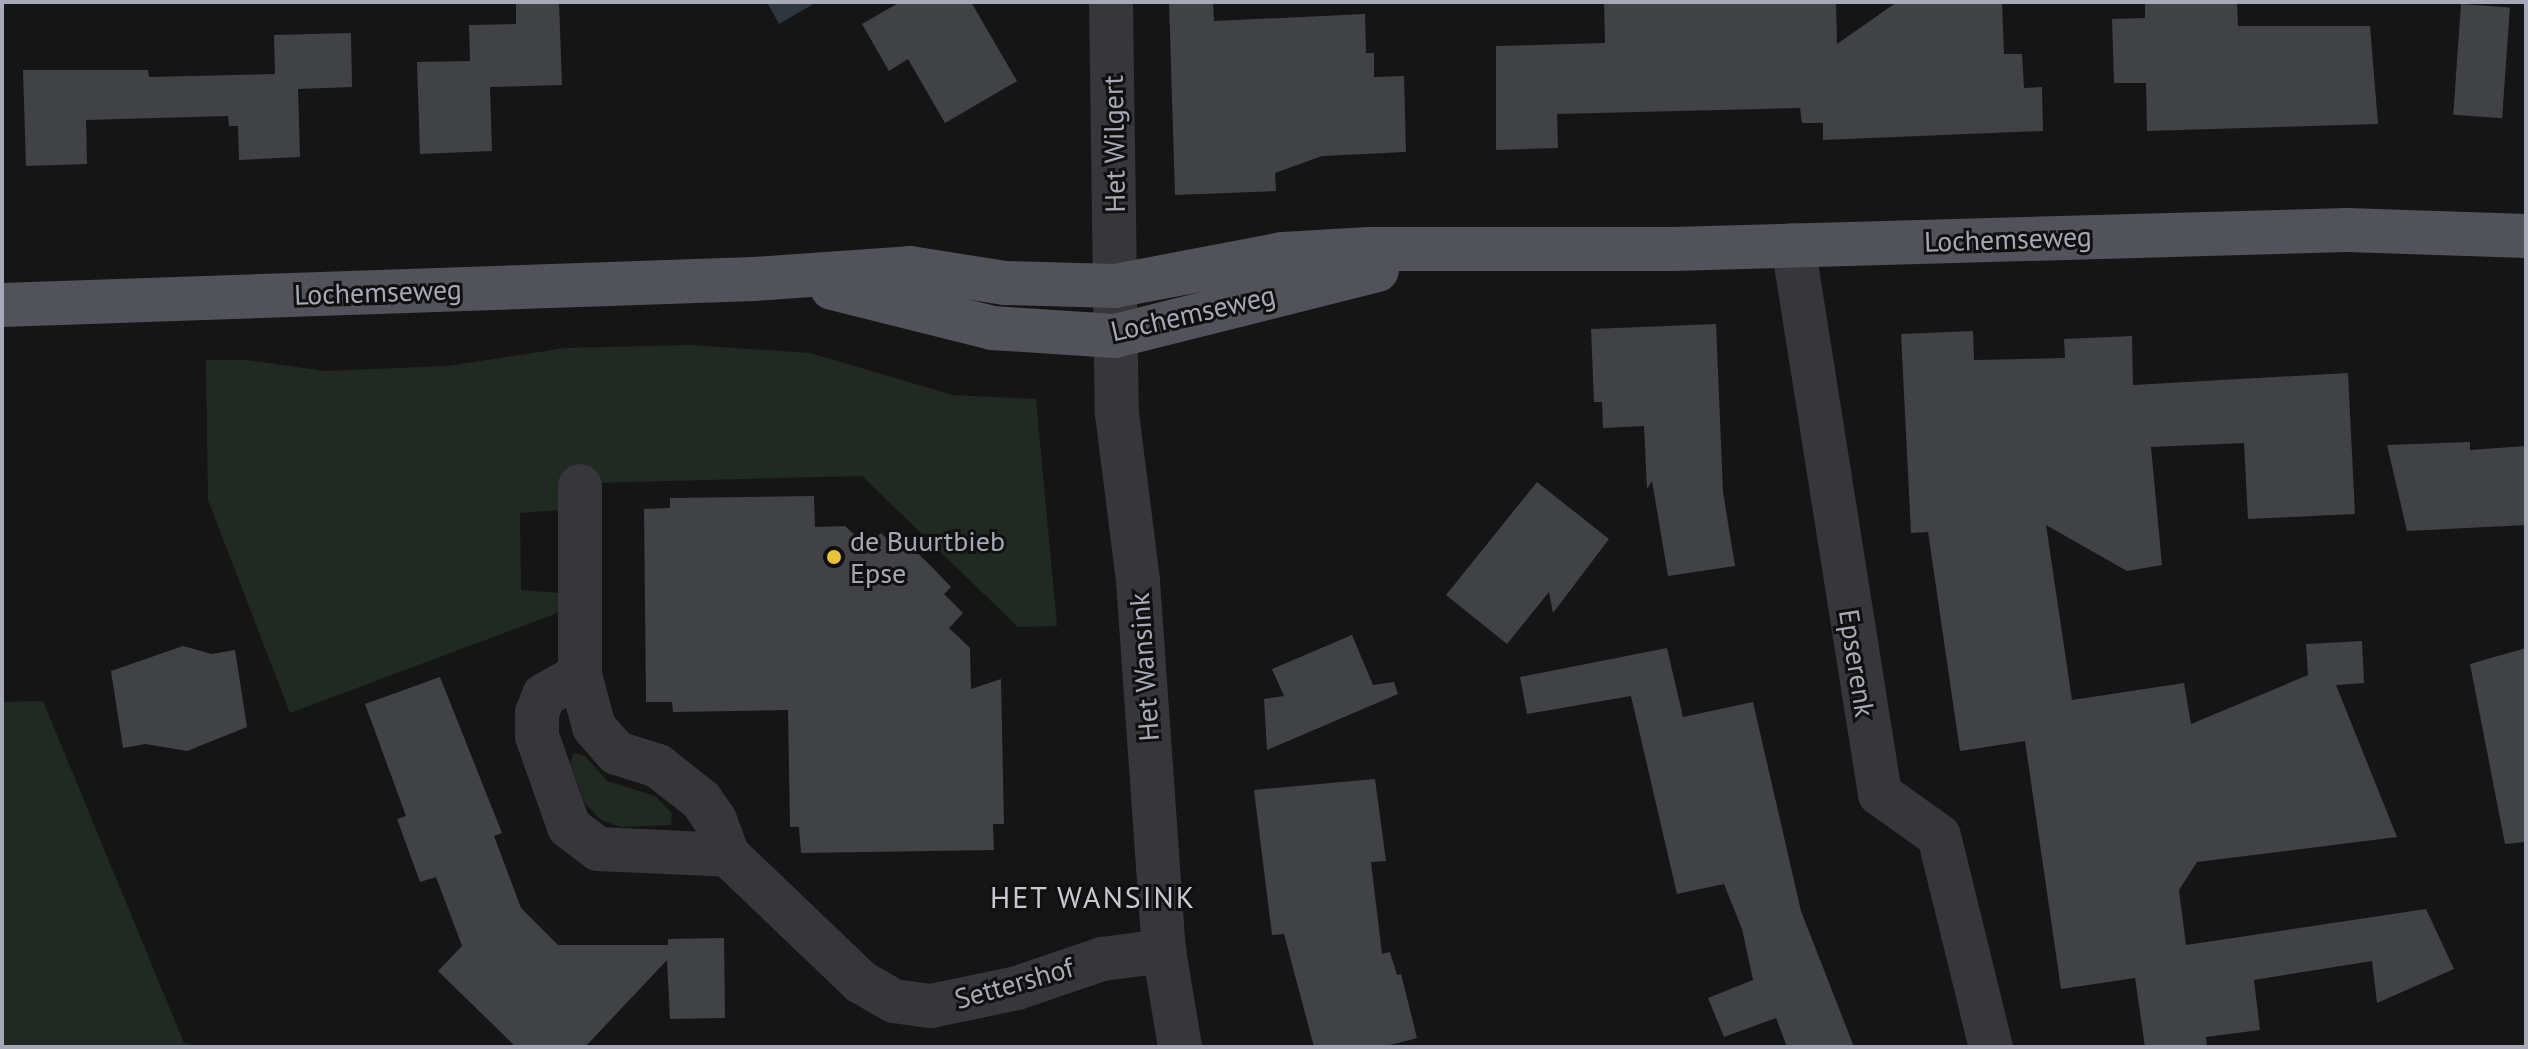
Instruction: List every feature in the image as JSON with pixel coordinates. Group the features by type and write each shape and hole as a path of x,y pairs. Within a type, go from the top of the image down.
{"main road":[{"name":"Lochemseweg","path":"2,305 754,279 910,268 1005,283 1115,286 1283,254 1793,245 2347,230 2526,236"},
{"name":"Lochemseweg","path":"754,279 834,288 992,328 1115,336 1241,308 1342,276 1489,250"}],"street":[{"name":"Het Wilgert","path":"1111,2 1115,286"},
{"name":"Epserenk","path":"1793,245 1880,794 1939,836 1991,1047"},
{"name":"Het Wansink","path":"1115,286 1117,414 1138,581 1164,951 1180,1047"},
{"name":"Settershof","path":"580,486 580,675 584,704 607,745 671,774 701,800 715,820 728,855 861,982 894,1001 931,1006 962,1000 1102,959 1164,951"},
{"path":"580,675 544,695 537,713 537,736 569,827 598,849 728,855"}],"shaded area":[{"path":"767,2 814,2 815,3 779,24"},
{"path":"689,345 810,353 953,395 1036,399 1057,626 1018,627 862,476 592,483 559,510 520,513 521,590 558,593 560,612 290,713 208,500 206,360 246,360 325,371 447,366 565,348"},
{"path":"43,701 184,1043 203,1047 2,1047 2,702"},
{"path":"574,753 585,756 607,781 655,796 672,813 671,825 621,827 601,820 584,802 570,762"}],"building":[{"path":"516,2 559,2 562,85 490,87 492,151 420,154 417,62 470,61 469,25 516,24"},
{"path":"900,2 971,2 1017,81 945,123 908,59 889,71 862,24"},
{"path":"1169,2 1213,2 1214,21 1365,14 1366,53 1374,53 1374,77 1404,76 1406,152 1322,156 1275,173 1276,191 1175,195"},
{"path":"1604,2 1836,2 1837,44 1897,2 2002,2 2004,54 2022,54 2024,88 2042,87 2043,131 1823,140 1823,123 1802,123 1800,108 1557,114 1558,148 1496,150 1496,46 1605,43"},
{"path":"2145,2 2237,2 2238,26 2370,26 2378,124 2147,131 2146,83 2114,83 2112,19 2145,18"},
{"path":"2461,4 2510,7 2502,118 2453,115"},
{"path":"351,33 352,87 298,89 300,157 239,160 238,126 229,126 228,116 86,120 87,164 26,166 23,70 148,70 149,77 275,74 274,35"},
{"path":"1716,324 1723,492 1735,566 1668,576 1652,481 1647,489 1644,426 1603,428 1602,402 1594,402 1591,329"},
{"path":"1973,331 1974,360 2065,358 2064,339 2132,336 2133,385 2348,373 2355,514 2248,519 2244,443 2151,447 2162,565 2127,571 2046,525 2072,700 2184,683 2191,724 2308,675 2306,644 2362,641 2364,683 2336,685 2397,837 2197,862 2179,890 2186,945 2426,909 2454,969 2377,1003 2372,961 2254,980 2260,1030 2206,1037 2207,1047 2145,1047 2135,978 2061,989 2025,741 1960,751 1928,532 1911,533 1901,334"},
{"path":"2470,442 2470,450 2526,446 2526,525 2407,531 2387,445"},
{"path":"1537,482 1609,539 1553,613 1549,592 1507,644 1446,595"},
{"path":"814,496 815,527 845,526 867,546 881,533 900,552 907,543 929,564 951,587 944,594 963,613 949,628 970,648 971,689 1001,679 1004,824 993,824 994,850 801,853 799,827 790,827 788,710 673,712 672,702 646,702 644,509 670,508 670,498"},
{"path":"1352,635 1373,685 1394,682 1398,694 1267,750 1264,699 1284,696 1272,669"},
{"path":"183,646 212,654 235,650 247,727 187,751 145,744 123,748 111,671"},
{"path":"1667,648 1683,717 1753,702 1801,911 1854,1047 1787,1047 1776,1018 1724,1037 1708,998 1753,980 1742,929 1724,884 1677,894 1631,696 1527,714 1520,677"},
{"path":"2526,648 2526,842 2505,844 2470,664"},
{"path":"440,677 502,833 494,836 521,908 558,945 668,945 668,939 724,938 725,1018 670,1019 667,960 585,1047 516,1047 438,971 462,946 436,877 420,882 397,819 406,816 365,704"},
{"path":"1375,779 1386,861 1371,862 1382,954 1390,952 1397,975 1401,974 1417,1038 1382,1047 1314,1047 1284,934 1272,935 1254,790"}],"place":[{"name":"de Buurtbieb Epse","path":"834,557"}],"district":[{"name":"HET WANSINK","path":"1093,897"}]}
